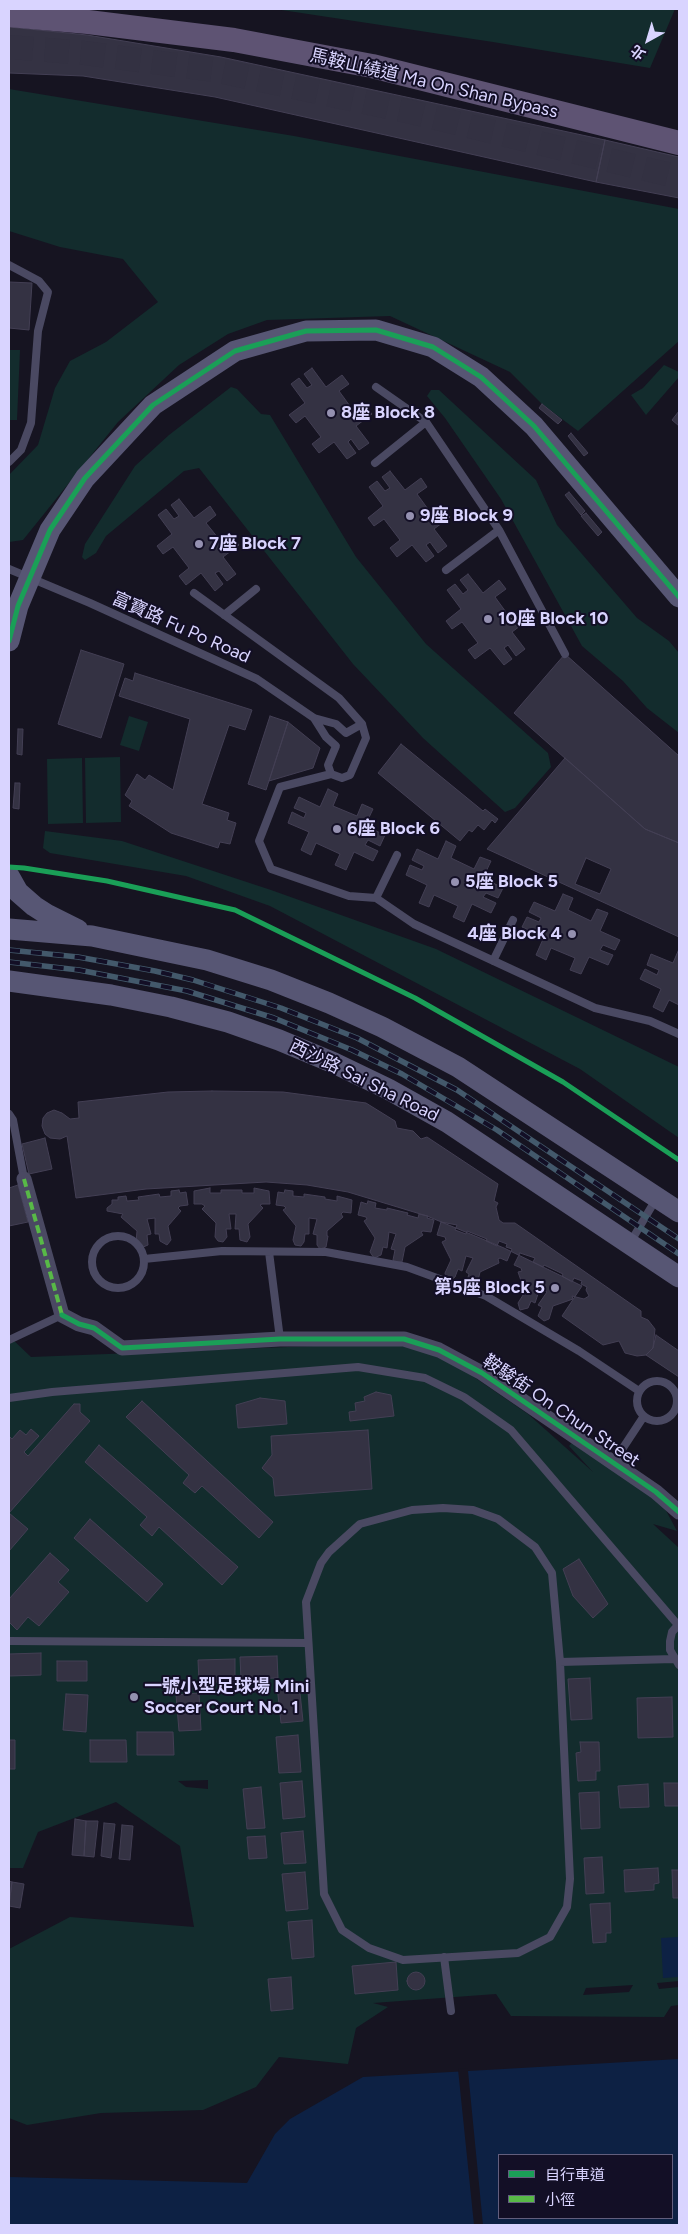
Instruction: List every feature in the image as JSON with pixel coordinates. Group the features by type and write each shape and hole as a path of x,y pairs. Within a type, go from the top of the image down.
{"main road":[{"name":"馬鞍山繞道 Ma On Shan Bypass","path":"9,15 88,22 234,40 372,66 679,143"},
{"path":"9,641 14,619 28,578 50,530 85,478 152,405 235,351 306,331 376,330 433,347 482,377 534,426 679,597"},
{"path":"9,876 18,892 34,906 48,915 92,936"},
{"path":"9,929 92,936 207,960 270,980 382,1027 458,1067 679,1212"},
{"name":"西沙路 Sai Sha Road","path":"9,981 111,995 171,1006 228,1022 325,1059 388,1089 447,1122 679,1277"}],"street":[{"path":"24,1179 62,1315"},
{"name":"鞍駿街 On Chun Street","path":"62,1315 79,1324 94,1328 122,1348 280,1339 404,1339 439,1350 482,1373 656,1492 679,1512"}],"lane":[{"path":"9,266 40,281 48,292 38,331 31,423 21,450 9,462"},
{"path":"376,386 426,422 499,530 565,654"},
{"path":"375,463 426,422"},
{"path":"446,570 499,530"},
{"name":"富寶路 Fu Po Road","path":"9,570 90,603 257,679 314,718 336,724 346,733"},
{"path":"224,615 256,589"},
{"path":"194,594 340,698 362,724 366,738 350,775 342,778 331,774 280,787 259,841 271,869 349,896 376,898 414,924 595,1008 650,1021 679,1034"},
{"name":"富寶路 Fu Po Road","path":"314,718 326,736 336,746"},
{"path":"331,774 328,765 336,746 346,733 362,724"},
{"path":"376,898 397,854"},
{"path":"493,961 513,920"},
{"path":"9,1114 12,1120 24,1179"},
{"path":"629,1244 657,1197"},
{"path":"115,1236 123,1237 137,1244 144,1259 144,1268 141,1276 127,1287 109,1286 101,1282 93,1266 93,1258 100,1244 115,1236"},
{"path":"144,1259 222,1252 326,1252 407,1268 486,1296 579,1351 639,1391"},
{"path":"269,1252 280,1339"},
{"path":"9,1340 62,1315"},
{"path":"9,1398 52,1392 358,1368 426,1378 464,1397 511,1430 679,1624 672,1632 670,1641 670,1650 676,1662 560,1662"},
{"path":"662,1381 674,1388 678,1401 673,1414 662,1421 649,1420 644,1416 637,1404 639,1391 649,1382 662,1381"},
{"path":"673,1414 679,1422"},
{"path":"613,1463 644,1416"},
{"path":"466,1509 498,1519 535,1547 552,1573 560,1662 570,1879 567,1907 550,1937 518,1953 403,1960 369,1948 342,1930 324,1894 306,1602 312,1583 329,1552 350,1530 360,1524 412,1510 466,1509"},
{"path":"9,1642 308,1643"},
{"path":"444,1957 451,2011"}],"green space":[{"path":"275,9 675,9 650,68"},
{"path":"9,89 294,136 679,209 679,341 578,431 542,404 510,372 390,316 267,320 228,334 179,365 118,422 23,540 9,542 9,475 38,445 55,388 70,361 106,342 158,302 123,259 60,247 9,231"},
{"path":"9,350 20,350 17,420 9,420"},
{"path":"664,365 679,372 679,377 646,415 631,395 643,388"},
{"path":"231,387 237,389 261,414 270,415 356,557 426,644 548,753 551,767 515,808 505,812 423,738 353,664 199,468 184,471 106,536 96,553 85,560 82,557 85,544 135,466 169,435"},
{"path":"431,390 439,390 536,480 557,525 637,618 669,641 679,653 679,733 647,708 623,681 582,646 501,499 445,418 427,396"},
{"path":"129,716 148,722 139,751 120,745"},
{"path":"120,757 121,822 86,823 85,758"},
{"path":"82,758 83,823 48,824 47,759"},
{"path":"45,831 122,841 271,890 436,949 679,1067 679,1138 580,1069 270,906 186,876 50,853 43,848"},
{"path":"9,1336 31,1357 390,1343 423,1351 458,1366 528,1414 593,1472 569,1446 580,1434 649,1479 677,1531 653,1524 679,1548 679,1981 657,1983 659,1989 679,1987 679,2005 671,2006 664,2017 511,2016 496,1994 373,2003 388,2007 356,2028 348,2064 279,2057 256,2087 203,2110 101,2113 27,2125 9,2118 9,1949 70,1917 194,1927 180,1846 116,1802 38,1832 23,1868 9,1868","holes":["208,1780 208,1789 186,1787 178,1781","633,1985 629,1992 583,1995 586,1988"]}],"water":[{"path":"679,1937 679,1977 663,1978 661,1938"},
{"path":"679,2059 679,2225 9,2225 9,2177 247,2183 275,2134 290,2119 363,2077"}],"pier":[{"path":"468,2068 483,2225 474,2225 458,2069"}],"building":[{"path":"9,27 87,35 221,57 605,140 596,182 215,97 83,76 9,73"},
{"path":"605,140 679,157 679,198 596,182"},
{"path":"9,282 32,283 29,330 9,328"},
{"name":"8座 Block 8","path":"312,368 326,387 342,375 349,384 339,391 355,413 365,405 372,414 356,426 369,443 359,450 351,439 348,442 356,453 347,459 334,442 319,453 312,444 321,437 305,416 296,423 289,415 305,403 291,384 299,378 307,388 312,385 304,374"},
{"path":"542,404 562,420 558,424 539,408"},
{"path":"679,411 679,426 672,420"},
{"path":"571,433 588,453 584,456 568,436"},
{"name":"9座 Block 9","path":"390,471 405,490 421,478 427,487 417,494 433,516 443,508 450,517 434,529 447,546 438,553 430,542 426,545 434,556 426,562 412,545 397,557 390,548 400,540 384,519 374,526 368,518 383,506 369,487 377,481 385,491 390,488 382,477"},
{"path":"569,492 585,511 581,515 565,495"},
{"name":"7座 Block 7","path":"179,499 194,518 210,506 216,515 206,523 223,544 232,536 239,545 223,557 236,574 227,581 219,571 215,573 223,584 215,591 201,573 186,585 179,576 189,568 173,547 163,554 157,546 172,534 158,515 166,509 174,519 179,516 171,505"},
{"path":"586,513 602,532 598,536 581,516"},
{"name":"10座 Block 10","path":"468,574 483,593 499,580 506,589 495,597 511,619 521,611 528,620 512,632 525,649 516,656 508,645 504,648 512,659 504,665 490,648 475,659 468,650 478,643 462,622 452,629 446,621 461,609 447,590 455,584 463,594 468,590 460,580"},
{"path":"81,650 124,664 101,738 58,724"},
{"path":"565,654 679,756 679,843 645,829 514,713"},
{"path":"135,673 252,710 245,730 229,725 202,804 229,813 227,820 236,823 230,844 220,842 218,848 171,833 129,806 132,801 125,795 137,774 145,780 149,775 173,790 190,719 119,696 125,678 133,681"},
{"path":"270,716 288,722 266,790 248,784"},
{"path":"288,722 320,748 313,768 269,781"},
{"path":"18,729 23,729 22,755 17,754"},
{"path":"401,744 483,811 485,809 498,819 495,823 492,820 484,830 478,825 472,832 469,830 460,841 378,773"},
{"path":"565,758 645,829 679,843 679,937 487,849"},
{"path":"15,783 20,783 19,809 13,808"},
{"name":"6座 Block 6","path":"328,789 338,794 333,806 357,816 362,804 373,809 365,826 385,835 380,846 368,840 365,845 378,851 373,861 354,852 346,870 335,865 340,854 316,843 311,855 301,850 309,832 288,823 292,812 304,818 306,813 294,808 299,797 320,807"},
{"name":"5座 Block 5","path":"446,841 456,846 451,858 474,869 480,857 491,861 483,878 503,888 498,898 486,893 483,897 496,903 491,913 472,904 464,922 453,917 458,906 434,895 429,907 419,903 427,885 406,875 410,865 422,870 424,866 412,860 417,849 438,859"},
{"path":"586,858 611,869 600,894 575,884"},
{"name":"4座 Block 4","path":"563,894 573,898 568,910 591,921 597,909 608,913 600,931 620,940 615,950 603,945 600,950 613,955 608,965 589,957 581,974 570,970 575,958 551,948 546,960 536,955 544,937 522,927 527,917 539,922 541,918 529,912 534,902 555,911"},
{"path":"679,949 679,1005 669,1000 663,1012 653,1007 661,989 640,979 645,969 657,975 659,970 647,965 651,954 673,963"},
{"path":"168,1092 283,1092 366,1103 395,1121 397,1128 413,1131 421,1139 427,1137 498,1184 494,1201 498,1203 496,1207 499,1220 503,1223 515,1223 641,1311 641,1317 648,1320 655,1329 653,1348 646,1355 637,1356 625,1353 619,1341 603,1345 562,1316 582,1286 504,1248 427,1216 348,1192 307,1185 266,1182 146,1189 76,1198 67,1136 60,1139 50,1138 45,1134 42,1126 43,1118 47,1113 54,1110 70,1119 79,1118 78,1102"},
{"path":"45,1138 52,1169 29,1174 22,1144"},
{"path":"18,1185 28,1222 9,1226 9,1188"},
{"path":"210,1188 210,1193 221,1193 221,1190 242,1190 242,1193 254,1193 254,1188 269,1191 270,1204 260,1205 263,1208 248,1224 250,1237 247,1242 240,1240 239,1229 235,1229 236,1214 229,1214 231,1229 226,1229 227,1237 223,1242 218,1241 215,1237 216,1223 202,1209 205,1206 194,1204 194,1191"},
{"path":"179,1190 180,1193 186,1192 188,1205 178,1208 181,1211 168,1226 171,1240 167,1245 160,1241 159,1234 155,1234 155,1218 147,1219 151,1234 147,1235 148,1245 141,1248 136,1243 137,1231 121,1217 123,1214 107,1211 107,1208 112,1204 112,1200 118,1200 118,1197 126,1196 127,1201 139,1200 138,1197 159,1194 160,1197 171,1196 171,1191"},
{"path":"285,1190 293,1191 293,1196 304,1197 304,1194 337,1201 337,1196 352,1200 351,1213 343,1212 341,1214 343,1217 327,1231 326,1247 320,1249 317,1245 317,1235 313,1234 317,1219 309,1218 309,1234 305,1234 304,1242 301,1246 295,1245 293,1240 296,1226 283,1210 286,1208 276,1205 278,1192 284,1193"},
{"path":"368,1201 376,1203 375,1208 387,1210 387,1208 408,1213 407,1215 418,1218 419,1214 428,1216 427,1218 434,1220 431,1232 421,1232 423,1235 405,1247 402,1262 394,1262 395,1250 391,1249 396,1234 389,1232 387,1248 383,1247 381,1255 374,1258 370,1252 375,1238 364,1221 367,1219 366,1217 358,1215 361,1202 367,1204"},
{"path":"441,1222 457,1225 455,1230 466,1234 467,1231 487,1239 486,1241 497,1246 499,1241 507,1244 506,1247 512,1249 507,1261 500,1258 498,1259 499,1263 480,1272 477,1285 472,1289 466,1284 469,1274 466,1272 473,1258 466,1256 462,1271 458,1269 455,1277 451,1280 446,1278 445,1273 451,1260 442,1242 446,1240 445,1237 437,1235"},
{"name":"第5座 Block 5","path":"520,1253 535,1258 533,1262 563,1274 562,1276 572,1282 574,1278 582,1281 581,1284 587,1287 586,1290 589,1296 584,1299 572,1296 573,1299 553,1306 549,1319 544,1321 538,1316 542,1307 538,1305 547,1292 540,1288 535,1303 531,1301 528,1308 520,1310 518,1303 525,1292 518,1272 522,1271 521,1268 514,1265"},
{"path":"656,1335 679,1351 679,1377 646,1355 653,1348"},
{"path":"376,1392 391,1395 394,1416 350,1421 349,1412 356,1411 355,1403 365,1401 364,1397"},
{"path":"260,1398 285,1401 287,1424 238,1428 236,1405"},
{"path":"142,1401 273,1522 259,1538 202,1486 195,1493 183,1483 189,1475 126,1417"},
{"path":"74,1404 80,1404 80,1412 90,1421 9,1513 9,1436 12,1439 20,1430 26,1435 31,1429 39,1436 24,1452 28,1456"},
{"path":"368,1430 372,1489 275,1496 273,1478 262,1468 272,1455 271,1436"},
{"path":"99,1445 238,1567 222,1585 159,1527 152,1536 140,1525 147,1517 85,1462"},
{"path":"9,1513 28,1529 9,1551"},
{"path":"90,1519 163,1584 147,1602 74,1538"},
{"path":"50,1553 69,1570 58,1582 69,1592 39,1626 28,1617 17,1630 9,1622 9,1599"},
{"path":"579,1559 608,1604 593,1618 573,1596 563,1569"},
{"path":"41,1653 41,1675 9,1676 9,1654"},
{"path":"277,1656 278,1678 241,1679 240,1657"},
{"path":"235,1659 235,1682 199,1682 198,1660"},
{"path":"57,1661 87,1661 87,1681 57,1681"},
{"path":"590,1678 592,1719 571,1720 568,1679"},
{"path":"299,1684 303,1721 281,1723 277,1686"},
{"path":"199,1693 201,1730 179,1731 176,1695"},
{"path":"66,1694 88,1695 86,1732 63,1730"},
{"path":"672,1697 673,1737 638,1738 637,1698"},
{"path":"137,1732 173,1732 174,1755 137,1755"},
{"path":"298,1735 301,1772 279,1773 276,1737"},
{"path":"9,1740 15,1740 15,1769 9,1769"},
{"path":"90,1740 126,1740 127,1762 90,1762"},
{"path":"580,1742 599,1742 600,1771 596,1771 596,1780 578,1781 576,1753 581,1752"},
{"path":"302,1781 305,1817 283,1819 280,1783"},
{"path":"664,1783 679,1783 679,1806 665,1806"},
{"path":"648,1784 649,1807 620,1808 618,1786"},
{"path":"261,1787 265,1828 247,1829 243,1789"},
{"path":"599,1792 600,1828 581,1829 579,1793"},
{"path":"75,1819 86,1821 84,1856 72,1855"},
{"path":"86,1821 98,1821 94,1857 84,1856"},
{"path":"104,1823 115,1824 111,1858 101,1856"},
{"path":"122,1825 133,1826 130,1860 119,1859"},
{"path":"303,1831 306,1863 284,1864 281,1833"},
{"path":"265,1836 267,1858 249,1859 247,1837"},
{"path":"602,1857 604,1893 586,1894 584,1858"},
{"path":"658,1868 659,1883 654,1884 654,1890 625,1892 624,1870"},
{"path":"672,1870 679,1870 679,1898 673,1898"},
{"path":"305,1872 308,1909 286,1911 282,1874"},
{"path":"9,1881 12,1882 9,1903"},
{"path":"12,1882 24,1884 20,1908 9,1906"},
{"path":"610,1903 611,1933 606,1933 606,1942 593,1943 590,1904"},
{"path":"312,1920 314,1957 292,1959 288,1922"},
{"path":"396,1962 398,1990 355,1994 352,1966"},
{"path":"416,1972 422,1975 425,1981 422,1987 416,1990 410,1987 407,1981 410,1975"},
{"path":"291,1977 293,2009 271,2011 268,1979"}],"tunnel":[{"path":"9,47 85,53 214,70 411,112 679,177"}],"railway":[{"path":"9,950 78,957 193,980 281,1008 357,1038 457,1090 679,1239"},
{"path":"9,962 79,970 187,991 274,1018 352,1050 402,1074 497,1130 679,1254"}],"marked path":[{"path":"24,1179 62,1315"}],"cycle path":[{"path":"9,641 18,606 50,530 85,478 153,405 235,351 306,331 376,330 433,347 481,377 534,426 679,597"},
{"path":"9,867 107,881 235,910 415,998 563,1082 679,1160"},
{"path":"62,1315 79,1324 94,1328 122,1348 280,1339 404,1339 439,1350 482,1373 656,1492 679,1512"}],"place":[{"name":"8座 Block 8","path":"331,413"},
{"name":"9座 Block 9","path":"410,516"},
{"name":"7座 Block 7","path":"199,544"},
{"name":"10座 Block 10","path":"488,619"},
{"name":"6座 Block 6","path":"337,829"},
{"name":"5座 Block 5","path":"455,882"},
{"name":"4座 Block 4","path":"572,934"},
{"name":"第5座 Block 5","path":"555,1288"},
{"name":"一號小型足球場 Mini Soccer Court No. 1","path":"134,1697"}]}
